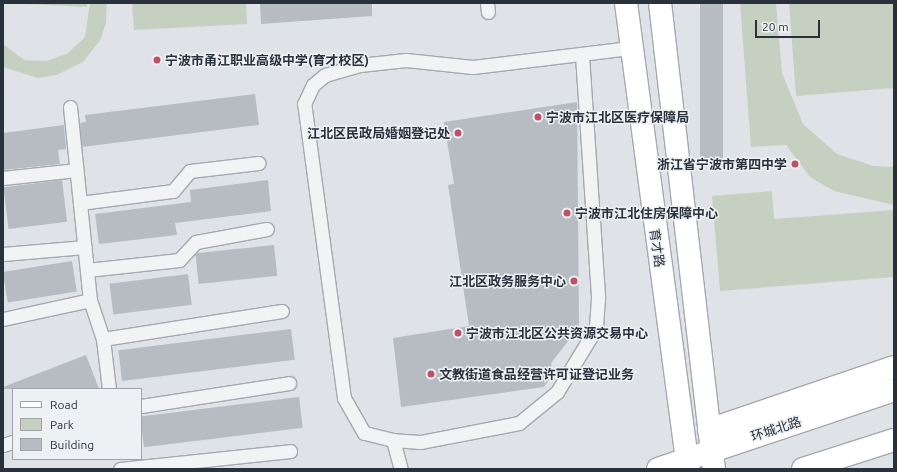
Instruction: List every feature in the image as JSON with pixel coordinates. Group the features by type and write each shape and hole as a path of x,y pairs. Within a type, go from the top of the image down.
{"main road":[{"name":"育才路","path":"626,3 630,48 686,464"},
{"path":"660,3 712,450 894,367"},
{"name":"环城北路","path":"658,469 686,464 712,450 894,390"},
{"path":"804,469 894,440"}],"lane":[{"path":"582,54 598,298 596,328 557,392 518,424 420,442 393,440 364,433 344,398 304,104 313,85 325,75 360,65 406,60 473,67 630,48"},
{"path":"70,107 90,300 103,339 109,388"},
{"path":"80,203 173,191 190,171 259,163"},
{"path":"3,178 77,170"},
{"path":"87,270 179,260 196,242 267,229"},
{"path":"3,254 85,248"},
{"path":"3,319 90,300"},
{"path":"103,339 282,312"},
{"path":"142,406 289,383"},
{"path":"393,440 401,469"},
{"path":"120,469 290,451"}],"green space":[{"path":"6,3 87,3 87,7"},
{"path":"90,3 107,3 106,22 101,39 83,62 56,75 38,78 3,67 3,44 24,60 47,61 68,53 85,37"},
{"path":"132,3 246,3 247,24 134,30"},
{"path":"740,3 776,3 782,73 803,124 837,154 873,166 894,167 894,205 834,191 810,177 786,145 751,147"},
{"path":"789,3 894,3 894,88 796,96"},
{"path":"772,191 774,219 894,210 894,277 720,291 712,196"}],"building":[{"path":"260,3 372,3 372,16 261,24"},
{"path":"700,3 723,3 723,162 700,162"},
{"path":"255,94 259,125 82,147 80,123 86,122 85,115"},
{"path":"577,102 579,327 551,363 553,374 544,387 401,407 393,338 469,326 448,185 454,184 444,122"},
{"path":"64,125 66,149 58,150 60,164 3,170 3,133"},
{"path":"62,180 67,222 9,229 3,187"},
{"path":"268,180 271,211 175,223 177,235 99,244 95,214 191,202 190,190"},
{"path":"274,245 277,276 199,284 195,253"},
{"path":"72,261 77,292 8,303 3,272"},
{"path":"188,274 192,305 113,314 110,284"},
{"path":"291,329 295,360 122,381 118,350"},
{"path":"86,355 99,388 3,389 3,387"},
{"path":"299,397 303,428 144,447 142,416"}],"place":[{"name":"宁波市甬江职业高级中学(育才校区)","path":"157,60"},
{"name":"宁波市江北区医疗保障局","path":"538,117"},
{"name":"江北区民政局婚姻登记处","path":"458,133"},
{"name":"浙江省宁波市第四中学","path":"795,164"},
{"name":"宁波市江北住房保障中心","path":"567,213"},
{"name":"江北区政务服务中心","path":"574,281"},
{"name":"宁波市江北区公共资源交易中心","path":"458,333"},
{"name":"文教街道食品经营许可证登记业务","path":"431,374"}]}
